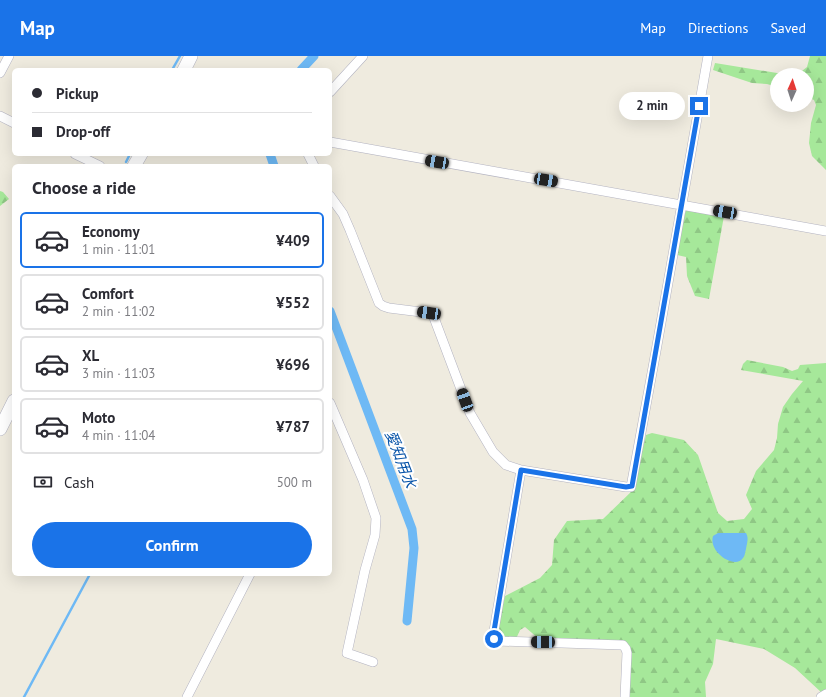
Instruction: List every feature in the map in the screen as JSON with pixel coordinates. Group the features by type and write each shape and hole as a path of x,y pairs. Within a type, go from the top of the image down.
{"street":[{"path":"0,73 9,56"},
{"path":"185,68 191,56"},
{"path":"332,90 363,56"},
{"path":"332,199 343,214 378,303 389,308 429,313 433,315 470,413 493,452 506,465 521,470 626,487 632,486 708,56"},
{"path":"0,116 12,122"},
{"path":"332,142 826,231"},
{"path":"79,156 96,164"},
{"path":"0,428 12,405"},
{"path":"332,415 363,480 376,518 375,535 365,570 347,653 372,662"},
{"path":"521,470 494,631 494,639 497,641 623,645 627,653 625,697"},
{"path":"187,697 249,576"},
{"path":"821,697 826,694"}],"green space":[{"path":"810,56 826,56 826,170 812,156 809,143 811,123 816,105 814,100 814,68 806,68"},
{"path":"715,63 770,72 770,85 752,83 713,70"},
{"path":"0,191 3,192 9,199 0,206"},
{"path":"692,209 724,216 709,299 695,296 687,276 686,257 677,255 683,218 686,211"},
{"path":"747,360 783,367 792,371 798,369 800,365 826,363 826,691 822,693 795,668 764,649 716,639 713,664 705,682 706,697 628,697 626,645 539,639 525,627 520,630 516,639 498,638 498,625 505,596 540,578 552,565 554,540 567,521 603,519 633,490 646,435 652,433 684,440 698,455 718,513 727,521 744,519 752,509 746,495 756,471 774,450 778,424 783,407 803,381 741,370 743,364"}],"water":[{"path":"718,533 746,533 748,541 743,558 739,561 729,561 718,553 714,548 713,536"}],"waterway":[{"path":"173,68 180,56"},
{"name":"愛知用水","path":"303,68 314,56"},
{"path":"126,162 129,156"},
{"name":"愛知用水","path":"271,156 273,164"},
{"name":"愛知用水","path":"332,316 412,529 414,548 407,621"},
{"path":"24,697 89,576"}],"route":[{"path":"494,639 494,631 521,470 626,487 632,486 699,106"}]}
